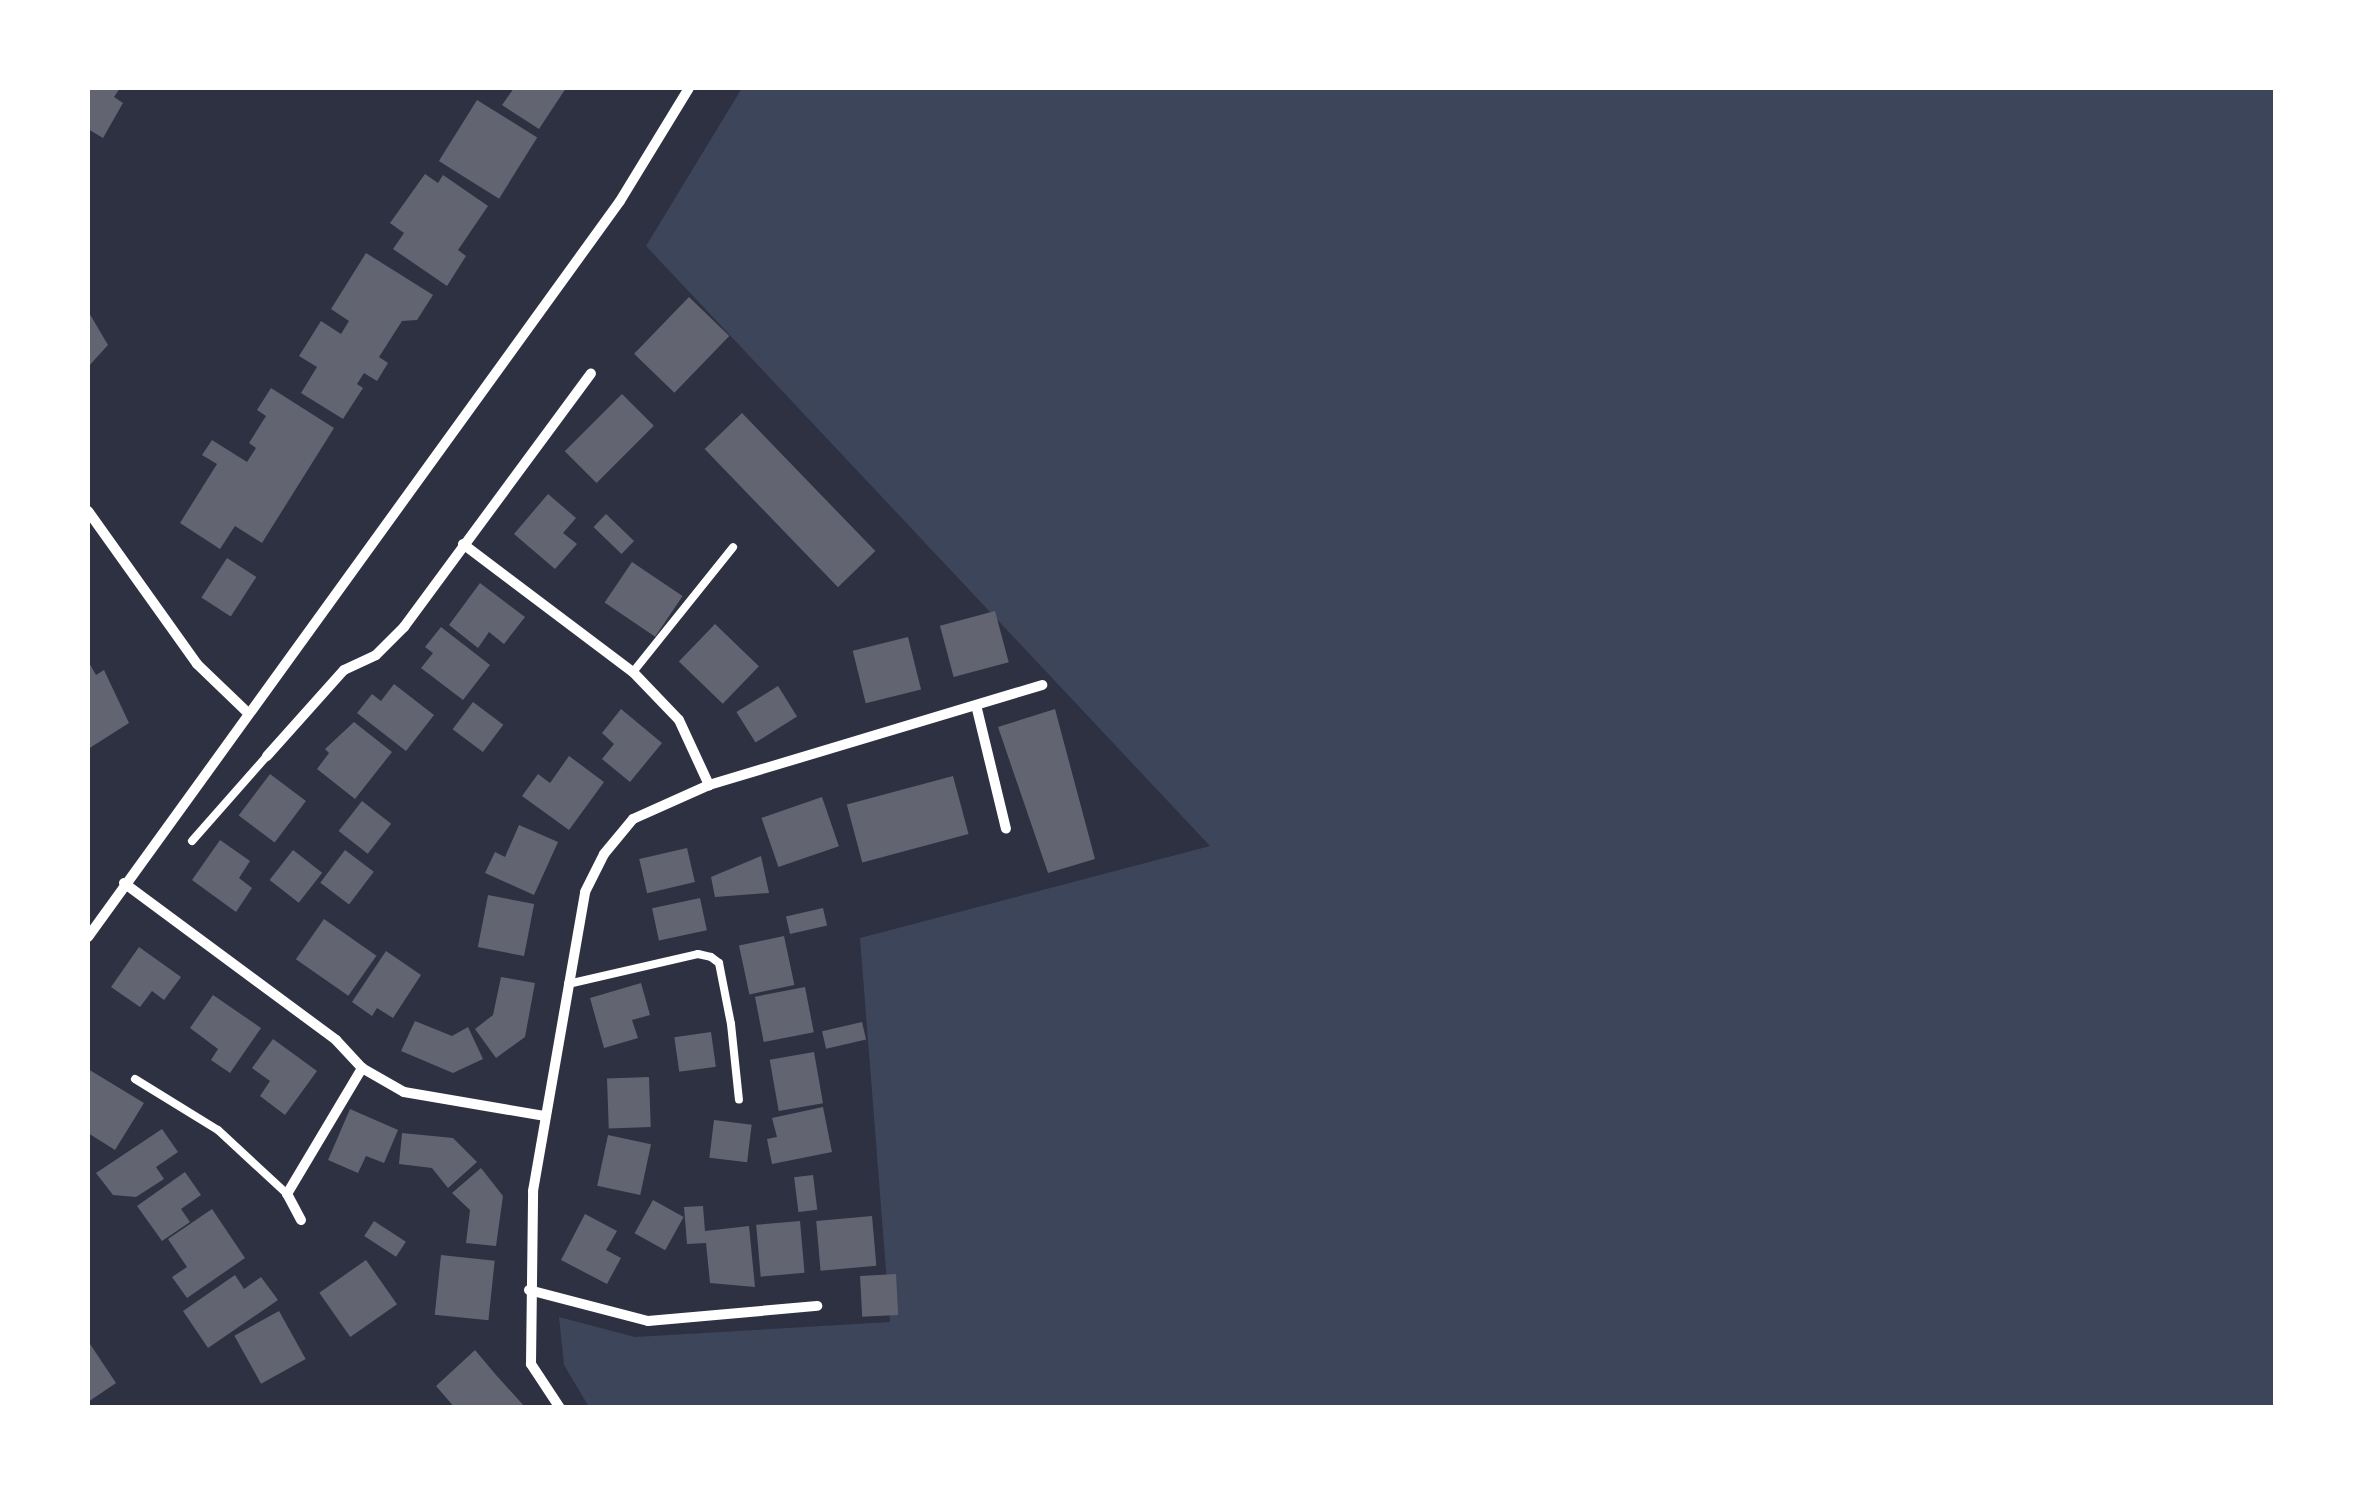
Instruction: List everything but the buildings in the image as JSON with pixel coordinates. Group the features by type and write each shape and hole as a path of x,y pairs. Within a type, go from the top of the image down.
{"street":[{"path":"88,937 246,711 620,201 689,88"},
{"path":"266,756 344,670 376,654 404,627 590,373"},
{"path":"88,510 197,664 246,711"},
{"path":"463,544 633,672 679,720 709,785"},
{"path":"560,1408 530,1364 529,1290 544,1116 566,984 585,892 604,854 633,819 709,785 977,710 1042,686"},
{"path":"977,710 1006,829"},
{"path":"124,883 336,1040 362,1068 420,1097 544,1116"},
{"path":"302,1220 287,1194 362,1068"},
{"path":"529,1290 648,1320 817,1306"}],"lane":[{"path":"633,672 733,547"},
{"path":"192,841 266,756"},
{"path":"566,984 698,954 711,957 718,963 732,1024 739,1100"},
{"path":"135,1079 218,1130 287,1194"}],"shaded area":[{"path":"742,88 2275,88 2275,1407 589,1407 564,1365 559,1317 635,1337 890,1322 860,938 1210,846 646,246"}]}
